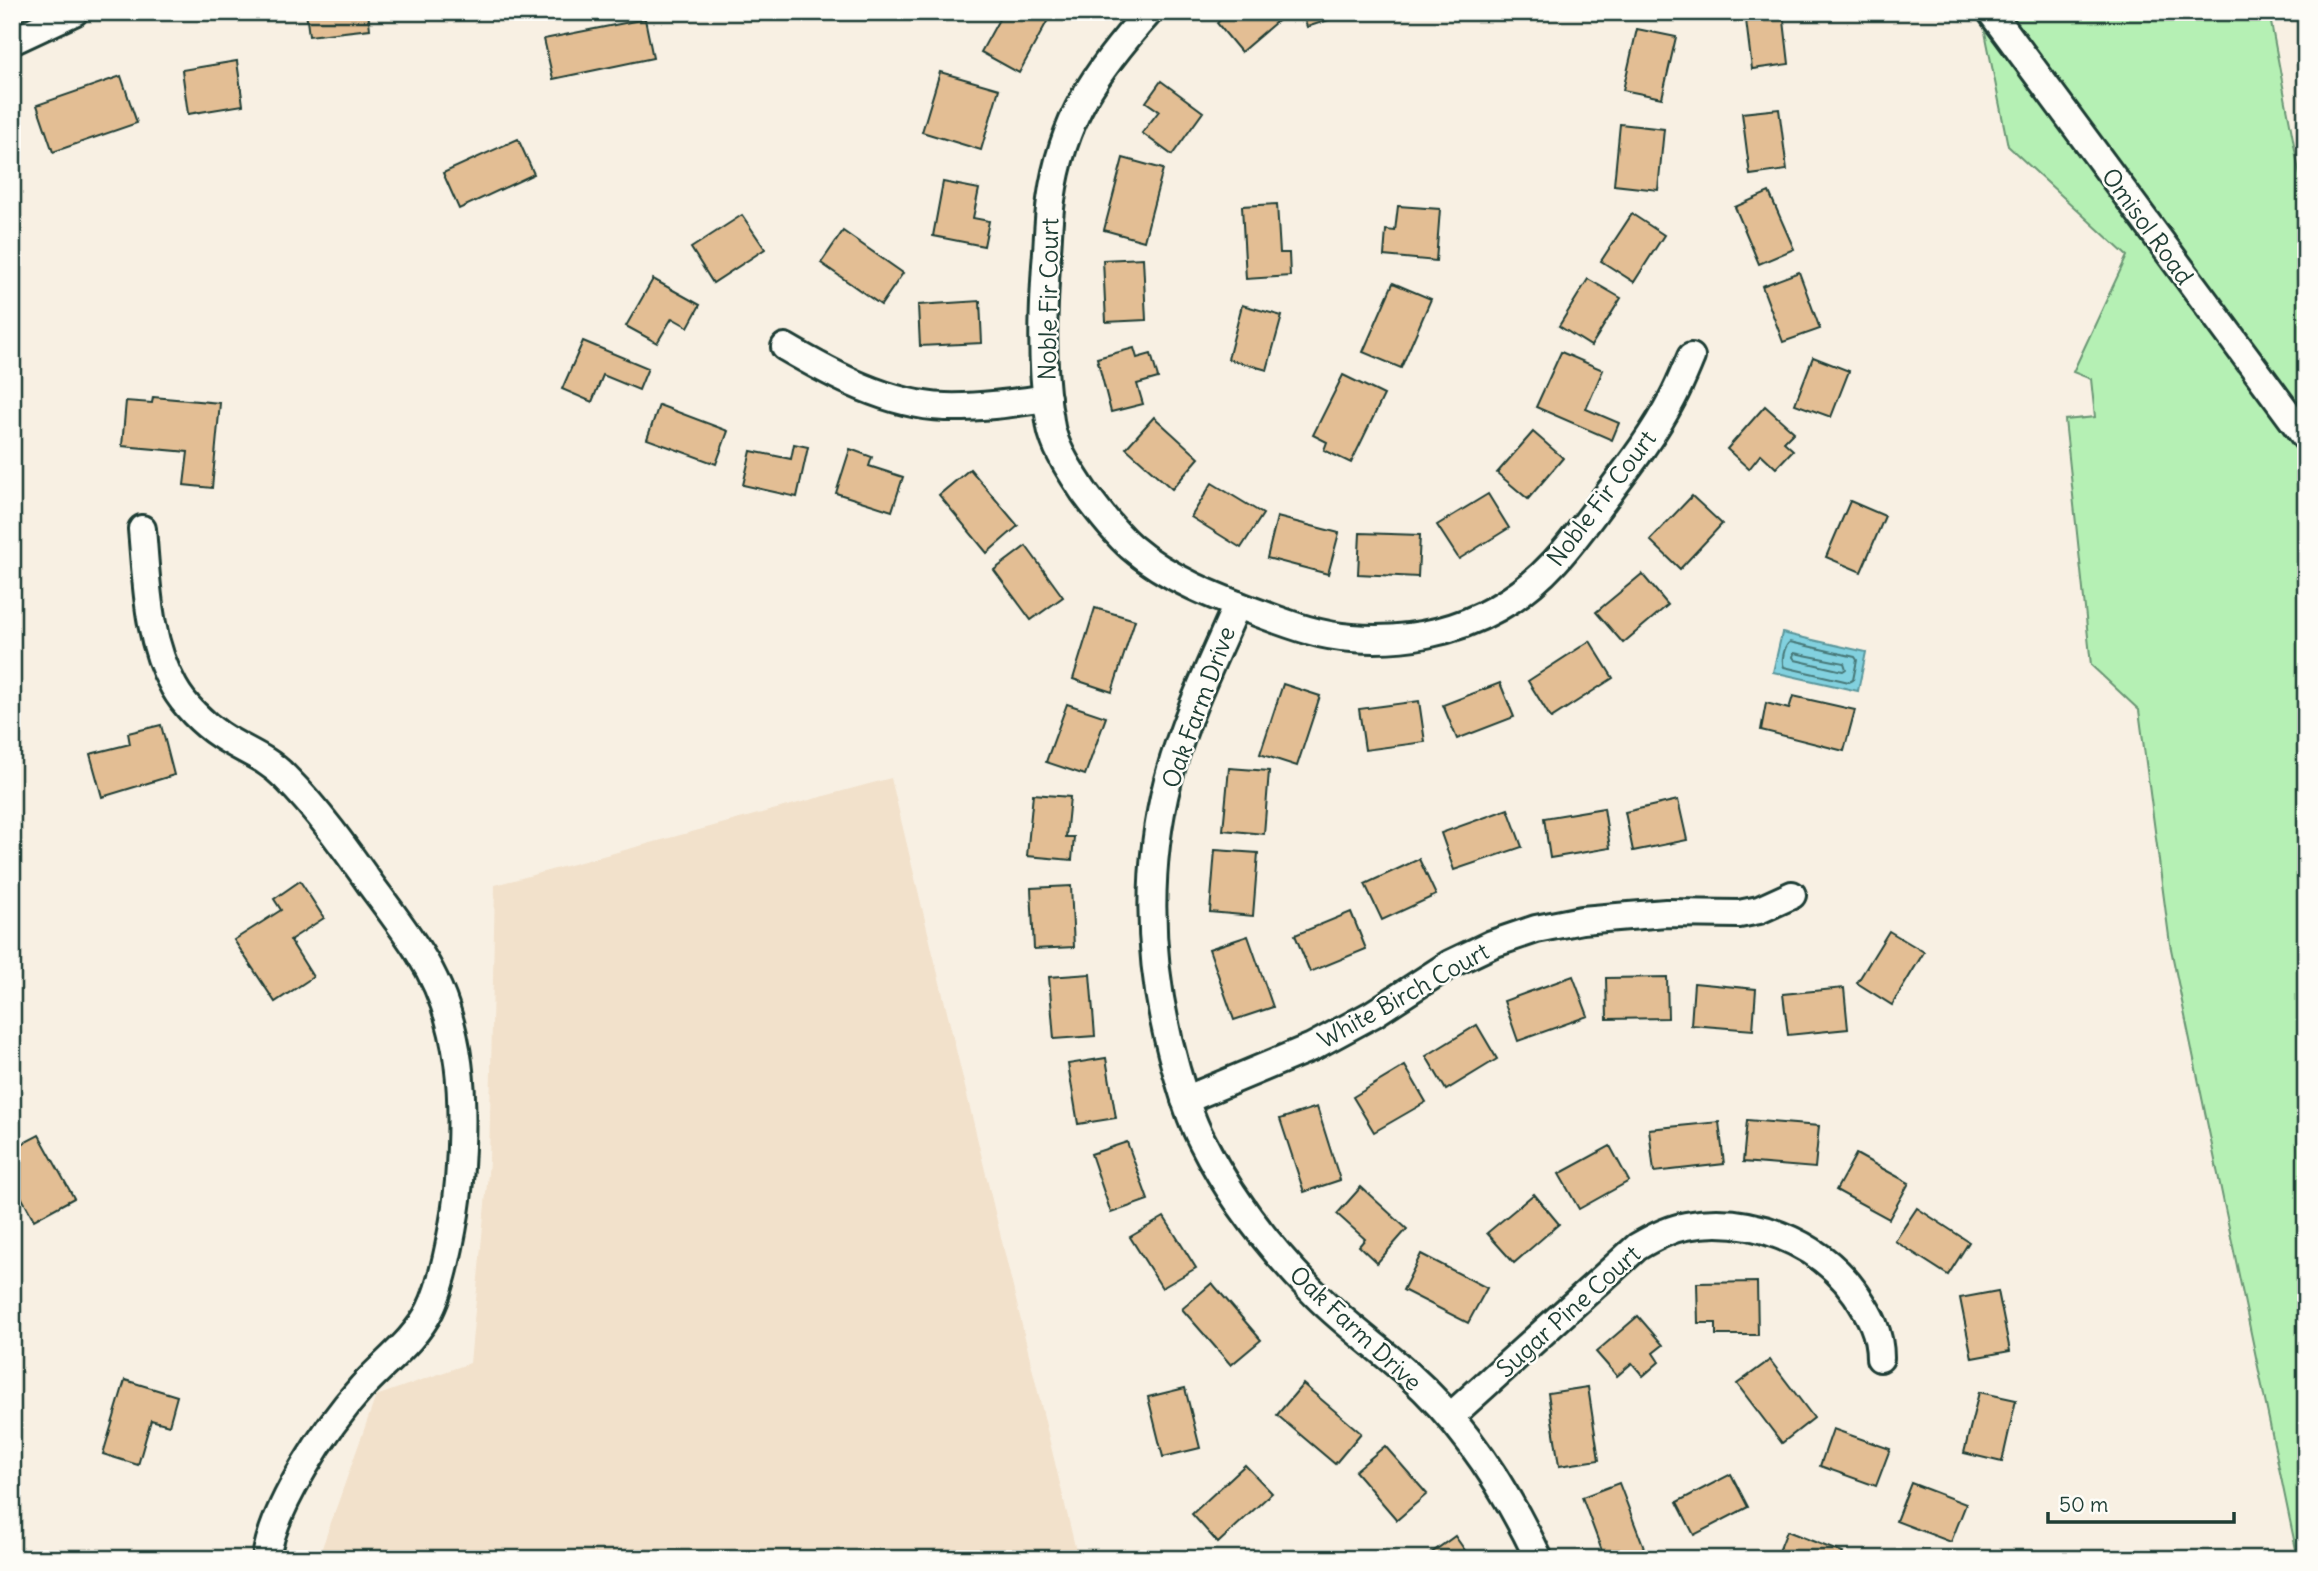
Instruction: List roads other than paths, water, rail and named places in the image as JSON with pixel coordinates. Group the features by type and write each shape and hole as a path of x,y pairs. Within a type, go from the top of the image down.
{"street":[{"path":"12,41 74,12"},
{"name":"Noble Fir Court","path":"1149,12 1117,48 1087,90 1070,124 1059,158 1051,201 1043,318 1047,398 1052,434 1072,475 1098,511 1128,544 1148,560 1203,590 1308,631 1350,638 1382,639 1434,633 1472,621 1499,607 1537,580 1565,552 1648,439 1672,401 1691,357"},
{"name":"Omisol Road","path":"1991,12 2306,438"},
{"path":"785,347 820,368 866,389 905,401 942,407 1047,398"},
{"path":"142,529 152,634 161,663 176,691 196,715 220,735 262,757 284,776 337,837 421,956 453,1031 462,1088 459,1183 451,1238 430,1312 406,1343 361,1388 327,1431 298,1477 286,1502 275,1527 266,1559"},
{"name":"Oak Farm Drive","path":"1237,605 1189,717 1168,779 1157,832 1152,898 1156,978 1166,1034 1185,1100 1201,1140 1226,1184 1279,1255 1339,1318 1409,1375 1451,1416 1504,1491 1539,1559"},
{"name":"White Birch Court","path":"1185,1100 1312,1047 1373,1014 1450,964 1492,944 1525,933 1583,920 1666,913 1739,914 1792,895"},
{"name":"Sugar Pine Court","path":"1451,1416 1637,1247 1657,1236 1712,1222 1740,1224 1763,1230 1803,1246 1824,1259 1846,1281 1868,1312 1880,1340 1880,1358"}],"water":[{"path":"1782,633 1866,652 1858,691 1773,672"}]}
